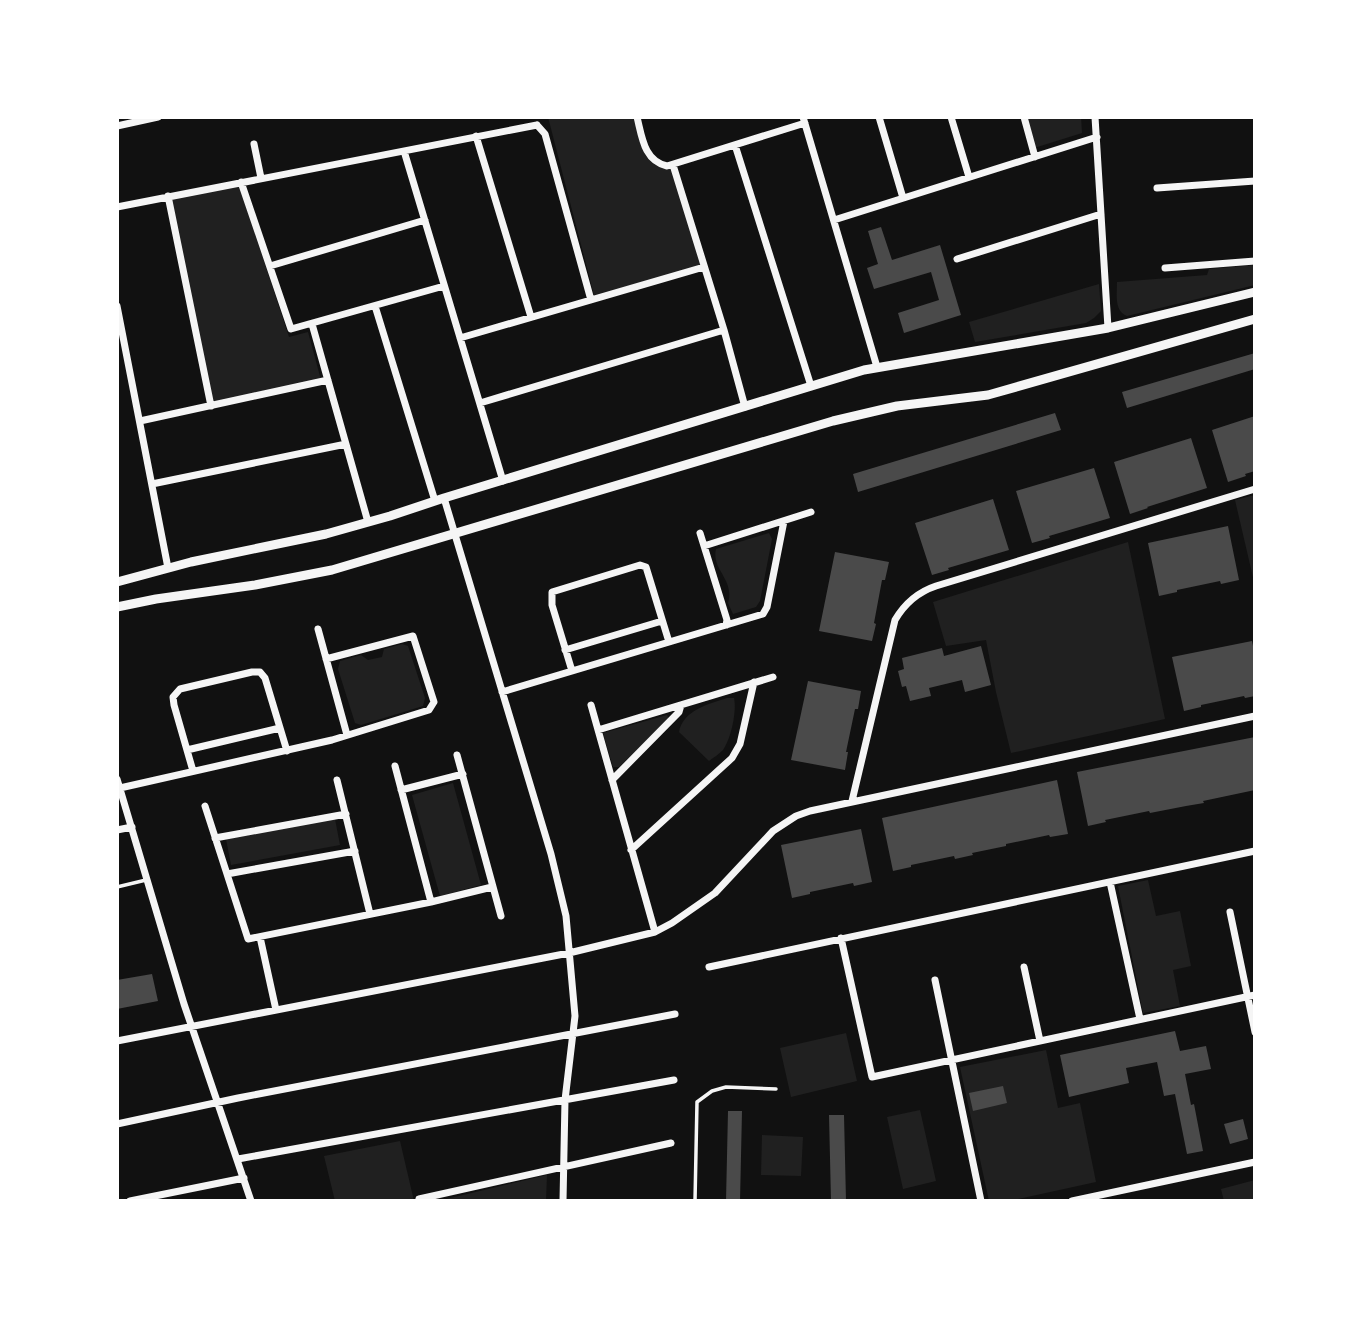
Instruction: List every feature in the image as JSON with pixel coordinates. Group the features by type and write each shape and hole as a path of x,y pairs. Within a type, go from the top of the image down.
{"street":[{"path":"117,126 158,117"},
{"path":"636,117 649,155 662,165 673,165 804,120 877,367"},
{"path":"879,117 904,198"},
{"path":"951,117 969,177"},
{"path":"1024,117 1035,157"},
{"path":"1095,117 1108,328"},
{"path":"117,206 476,136 536,121 545,134 591,300"},
{"path":"476,136 531,317"},
{"path":"834,219 1097,137"},
{"path":"254,144 261,178"},
{"path":"735,145 811,386"},
{"path":"404,150 503,481"},
{"path":"673,165 745,407"},
{"path":"1157,188 1255,181"},
{"path":"241,182 291,329 444,286"},
{"path":"167,197 211,406"},
{"path":"957,259 1101,214"},
{"path":"270,266 425,220"},
{"path":"1165,268 1255,261"},
{"path":"460,338 704,267"},
{"path":"117,582 224,554 315,536 368,522 877,367 1108,328 1255,292"},
{"path":"117,306 168,568"},
{"path":"375,306 439,500 454,534 560,887 566,916 575,1016 565,1100 563,1201"},
{"path":"117,607 332,570 863,412 988,395 1255,319"},
{"path":"312,324 368,522"},
{"path":"480,403 724,330"},
{"path":"140,421 328,380"},
{"path":"152,485 345,444"},
{"path":"852,801 895,620 913,598 936,586 1255,489"},
{"path":"704,546 811,512"},
{"path":"502,692 763,614 767,607 785,521"},
{"path":"700,533 726,625"},
{"path":"572,671 552,605 552,592 640,565 646,567 669,642"},
{"path":"565,650 662,621"},
{"path":"318,629 347,735"},
{"path":"120,788 347,735 429,710 434,702 413,636 326,659"},
{"path":"193,771 173,697 180,690 252,672 260,672 265,678 287,751"},
{"path":"598,730 773,677"},
{"path":"631,850 732,758 740,744 754,682"},
{"path":"590,705 655,932"},
{"path":"612,780 679,712 681,705"},
{"path":"117,1041 569,953 655,932 715,893 773,831 810,811 1255,716"},
{"path":"187,750 280,728"},
{"path":"457,755 501,916"},
{"path":"395,766 431,902"},
{"path":"401,790 463,774"},
{"path":"117,779 191,1026 251,1201"},
{"path":"337,780 370,914"},
{"path":"205,806 247,939 492,887"},
{"path":"215,838 346,814"},
{"path":"117,830 132,827"},
{"path":"227,874 355,851"},
{"path":"709,967 1255,851"},
{"path":"1110,882 1140,1019"},
{"path":"1230,912 1251,996 1255,1032"},
{"path":"260,937 276,1010"},
{"path":"841,938 872,1077 1251,996"},
{"path":"1024,967 1040,1041"},
{"path":"935,980 981,1201"},
{"path":"117,1124 675,1014"},
{"path":"238,1159 674,1080"},
{"path":"419,1199 671,1143"},
{"path":"1072,1201 1255,1162"},
{"path":"130,1201 244,1178"}],"lane":[{"path":"117,887 146,880"},
{"path":"695,1201 697,1102 712,1091 726,1087 776,1090"}],"shaded area":[{"path":"548,117 634,117 646,155 658,166 671,167 702,266 594,295"},
{"path":"1026,117 1081,117 1082,133 1034,148"},
{"path":"239,185 289,337 308,332 321,380 213,404 170,198"},
{"path":"1255,265 1255,285 1127,316 1118,306 1117,282 1207,275 1209,269"},
{"path":"1099,284 1101,311 1086,323 975,342 969,322"},
{"path":"1255,495 1255,586 1235,500"},
{"path":"769,533 772,539 760,601 756,607 733,614 728,603 728,587 715,556 716,549"},
{"path":"1128,542 1165,719 1011,753 986,640 946,646 933,602"},
{"path":"402,644 408,646 425,698 423,706 361,725 355,723 338,669 340,661 361,655 368,660 382,657 384,649"},
{"path":"727,698 734,698 735,704 731,732 723,750 709,761 679,732 681,724 691,713"},
{"path":"667,715 669,719 619,767 613,767 603,733"},
{"path":"453,783 481,885 440,896 412,795"},
{"path":"335,819 340,845 231,865 226,839"},
{"path":"1148,880 1156,916 1180,911 1191,966 1173,970 1180,1006 1143,1013 1118,886"},
{"path":"846,1033 857,1081 791,1097 780,1048"},
{"path":"1046,1050 1058,1108 1080,1103 1096,1182 1009,1201 989,1201 960,1067"},
{"path":"920,1110 936,1181 903,1189 887,1117"},
{"path":"762,1135 803,1137 801,1176 761,1175"},
{"path":"400,1141 414,1201 335,1201 324,1156"},
{"path":"547,1175 546,1201 438,1201"},
{"path":"1255,1180 1255,1201 1224,1201 1221,1189"}],"building":[{"path":"881,227 892,260 940,245 961,315 904,333 898,313 939,300 931,272 874,289 867,268 878,264 868,231"},
{"path":"1255,353 1255,369 1127,408 1122,392"},
{"path":"1055,413 1061,430 858,492 853,474"},
{"path":"1255,416 1255,471 1228,482 1212,430"},
{"path":"1191,438 1207,488 1130,514 1114,462"},
{"path":"1094,468 1110,518 1032,543 1016,491"},
{"path":"993,499 1009,550 932,575 915,523"},
{"path":"1228,526 1239,580 1221,584 1220,581 1159,596 1148,543"},
{"path":"835,552 889,562 885,580 882,580 872,641 819,631"},
{"path":"1252,641 1255,656 1255,696 1201,705 1184,711 1172,657"},
{"path":"981,646 991,685 965,692 962,680 929,688 931,696 910,701 906,686 902,687 898,671 904,669 902,658 942,648 944,656"},
{"path":"808,681 861,691 846,752 845,770 791,760"},
{"path":"1255,737 1255,790 1203,801 1204,803 1105,820 1106,822 1088,826 1077,772"},
{"path":"1057,780 1068,834 1006,844 972,853 973,855 955,859 954,856 893,871 882,818"},
{"path":"861,829 872,882 854,886 853,883 792,898 781,845"},
{"path":"152,974 158,1001 117,1009 117,980"},
{"path":"1175,1031 1180,1051 1206,1046 1211,1069 1185,1074 1203,1151 1187,1154 1175,1094 1164,1096 1157,1062 1126,1068 1129,1083 1069,1097 1060,1055"},
{"path":"1003,1086 1007,1103 973,1111 969,1093"},
{"path":"728,1111 742,1111 740,1201 726,1201"},
{"path":"829,1115 844,1115 846,1201 831,1201"},
{"path":"1243,1119 1248,1139 1230,1144 1224,1124"}]}
